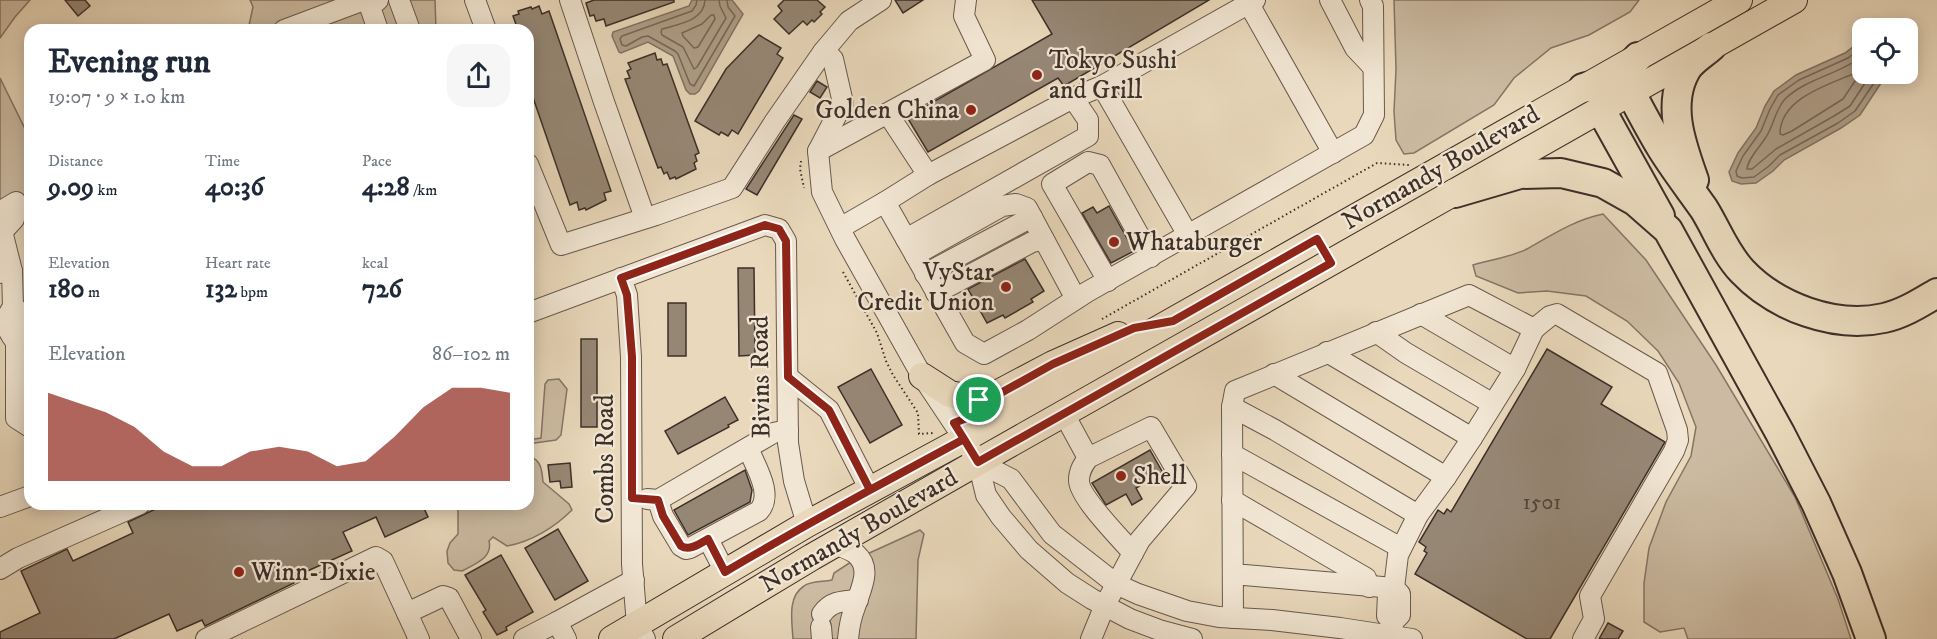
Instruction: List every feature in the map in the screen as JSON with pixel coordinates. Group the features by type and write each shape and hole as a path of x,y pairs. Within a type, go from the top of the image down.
{"highway":[{"path":"1704,210 1679,134 1676,110 1679,88 1687,68 1711,47"},
{"path":"1638,57 1623,89 1606,95 1601,110 1780,433 1816,503 1847,573 1871,639"},
{"path":"1583,88 1603,83 1623,89 1704,210 1730,256 1743,272 1763,290 1802,310 1829,318 1860,321 1901,313 1937,293"},
{"path":"1455,193 1520,174 1561,173 1603,183 1635,201 1668,230"}],"main road":[{"name":"Normandy Boulevard","path":"612,639 641,632 725,572 870,490 959,431 1173,321 1739,0"},
{"path":"1623,89 1711,47 1794,0"},
{"name":"Normandy Boulevard","path":"676,639 834,544 1601,110"},
{"path":"1317,239 1331,263"},
{"path":"922,376 950,394 973,399 987,399 1053,364 1134,328 1173,321"}],"street":[{"path":"300,24 364,0"},
{"path":"376,24 370,7 378,0"},
{"path":"399,0 408,24"},
{"path":"475,0 484,24"},
{"path":"570,0 645,218"},
{"path":"534,179 561,245 732,188 823,52 849,21 881,0"},
{"path":"810,155 985,60 964,16 966,0"},
{"path":"1330,0 1355,48 1373,67"},
{"path":"885,202 965,343 984,354 1364,135 1374,115 1373,6 1370,0"},
{"path":"840,228 928,175 1073,98 1102,86 1252,2 1333,153"},
{"path":"810,155 843,103 833,59 823,52"},
{"path":"1102,86 1188,235"},
{"path":"924,271 1088,136 1088,120 1073,98"},
{"path":"888,114 928,175"},
{"path":"810,155 822,192 840,228 922,376 978,462 986,495 1001,517 1029,550 1066,583 1130,619 1192,639"},
{"path":"1108,281 1052,184 1088,162 1100,165 1151,257"},
{"path":"23,199 14,219 1,224 6,272 13,307 19,311 20,332 16,342 16,418 24,423"},
{"path":"924,271 1032,242 1035,224"},
{"path":"924,271 1035,224"},
{"path":"1035,224 1076,299"},
{"name":"Bivins Road","path":"621,278 765,225 779,229 786,241 788,430 794,481 807,524"},
{"path":"534,311 621,278"},
{"name":"Combs Road","path":"621,278 627,295 632,357 634,580 641,632"},
{"path":"1233,618 1232,407 1234,391 1469,295 1534,329"},
{"path":"1421,314 1515,369"},
{"path":"1394,588 1398,555 1418,515 1472,438 1515,369 1534,329 1550,316 1557,314 1657,373 1677,430 1678,440 1674,451 1590,596 1593,619 1583,639"},
{"path":"1376,332 1406,353 1493,404"},
{"path":"1327,352 1472,438"},
{"path":"1274,374 1446,477"},
{"path":"788,377 829,410 870,490"},
{"path":"1232,407 1418,515"},
{"path":"1064,414 1088,458"},
{"path":"1091,639 1105,605 1116,584 1133,553 1140,540 1186,486 1151,427 1088,458 1080,470 1078,483 1088,501 1133,553"},
{"path":"632,498 658,500 773,433 788,430"},
{"path":"658,500 663,516 681,546 686,549 759,511 765,504 765,492 748,448"},
{"path":"1232,454 1401,548"},
{"path":"978,462 1011,479 1052,534 1116,584 1138,594 1187,611 1233,618 1397,634 1400,594 1394,588 1233,574"},
{"path":"0,507 24,498"},
{"path":"1232,500 1366,578 1369,587"},
{"path":"0,569 127,510"},
{"path":"708,539 725,572"},
{"path":"834,544 856,554 863,565 865,576 849,628 848,639"},
{"path":"206,639 376,557 383,561 419,639"},
{"path":"524,639 562,631 634,580"},
{"path":"407,613 443,596 449,598 471,639"},
{"path":"822,627 828,606 838,602 858,600"}],"path":[{"path":"806,192 801,176 810,155"},
{"path":"1099,321 1377,163 1413,165"},
{"path":"839,264 877,333 893,375 918,414 919,435 959,431"}],"shaded area":[{"path":"0,0 30,0 0,38"},
{"path":"250,0 435,0 436,24 249,24 253,7"},
{"path":"1394,0 1639,0 1630,12 1589,35 1551,48 1514,78 1494,105 1414,153 1404,154 1396,140 1394,112 1396,69"},
{"path":"0,78 24,127 24,220 20,219 0,240"},
{"path":"1603,214 1646,260 1716,365 1795,497 1838,599 1851,639 1688,639 1684,628 1660,632 1644,622 1644,583 1649,548 1666,502 1691,456 1696,427 1679,383 1658,351 1627,321 1586,296 1547,291 1518,293 1476,276 1473,265 1521,252 1573,224"},
{"path":"559,379 567,389 561,435 556,440 534,443 534,439 541,438 545,384 548,380"},
{"path":"534,458 541,469 543,482 569,504 572,510 550,528 525,541 507,546 493,537 489,541 490,547 486,556 462,571 454,570 448,563 447,551 450,543 458,534 458,511 534,510"},
{"path":"920,530 924,534 918,560 916,639 793,639 793,603 795,596 804,586 813,582 832,580 834,573 854,560"}],"water":[{"path":"692,0 732,0 743,14 699,91 695,94 690,94 686,90 673,56 648,42 621,53 612,36 613,32 689,6"},
{"path":"1852,48 1852,84 1880,84 1860,115 1784,160 1756,183 1741,184 1732,181 1729,172 1738,153 1756,128 1774,91 1796,75 1845,53"}],"building":[{"path":"65,0 85,0 90,6 78,16"},
{"path":"594,0 674,0 674,2 606,26 604,19 596,21 594,15 590,16 586,3"},
{"path":"784,0 817,0 825,7 814,22 812,20 807,25 803,21 789,34 774,19 782,11 778,6"},
{"path":"895,0 923,0 903,13"},
{"path":"1032,0 1209,0 1064,86 1058,78 928,152 907,117 1052,34"},
{"path":"539,6 542,14 549,11 611,191 604,193 606,200 586,210 585,208 579,210 577,202 570,205 534,100 534,24 516,24 513,16 519,14 518,11 531,7 532,9"},
{"path":"759,35 781,48 777,54 783,58 738,134 732,130 728,136 721,132 719,135 695,121 726,69"},
{"path":"655,53 657,60 661,59 663,65 667,64 699,153 695,155 696,169 676,179 675,177 670,179 667,172 664,174 661,167 658,168 625,79 630,78 627,71 631,69 628,63"},
{"path":"817,81 827,87 820,98 810,92"},
{"path":"794,115 802,119 757,195 746,189"},
{"name":"Whataburger","path":"1109,206 1134,251 1111,263 1082,213 1093,207 1097,213"},
{"path":"1025,259 1044,291 1031,299 1033,302 1005,318 1003,315 987,323 968,289"},
{"path":"738,268 754,268 755,355 739,356"},
{"path":"668,303 686,303 686,356 668,356"},
{"path":"581,339 597,339 597,427 581,427"},
{"path":"1547,349 1612,387 1601,404 1665,442 1550,639 1527,639 1415,574 1427,553 1424,551 1426,547 1419,542 1438,510 1444,514 1447,509 1451,512"},
{"path":"871,369 902,425 870,443 838,387"},
{"path":"725,397 738,420 678,454 665,431"},
{"path":"1150,450 1163,473 1136,488 1142,499 1132,505 1126,494 1106,505 1092,483"},
{"path":"570,463 572,487 561,488 560,481 550,482 548,465"},
{"path":"745,470 752,490 750,502 688,535 674,510"},
{"path":"153,510 425,510 428,517 385,537 376,517 343,532 352,551 292,578 294,583 205,626 202,620 177,631 169,614 114,639 0,639 0,632 40,613 21,571 67,549 73,561 133,533 128,522"},
{"path":"558,529 588,581 555,600 525,548"},
{"path":"501,555 533,612 506,627 507,630 497,635 483,612 486,610 465,575"},
{"path":"1608,623 1623,631 1618,639 1599,639"}],"place":[{"name":"Tokyo Sushi and Grill","path":"1037,75"},
{"name":"Golden China","path":"971,110"},
{"name":"Whataburger","path":"1114,242"},
{"name":"VyStar Credit Union","path":"1006,287"},
{"name":"Shell","path":"1121,476"},
{"name":"Winn-Dixie","path":"239,572"}],"route":[{"path":"979,400 979,413 954,423 964,439 870,490 829,410 788,377 786,241 779,229 765,225 621,278 627,295 632,357 632,498 658,500 663,516 681,546 686,549 708,539 725,572 807,524 870,490 917,464 964,439 978,462 1331,263 1317,239 1173,321 1134,328 1053,364 999,394 979,400"}]}
